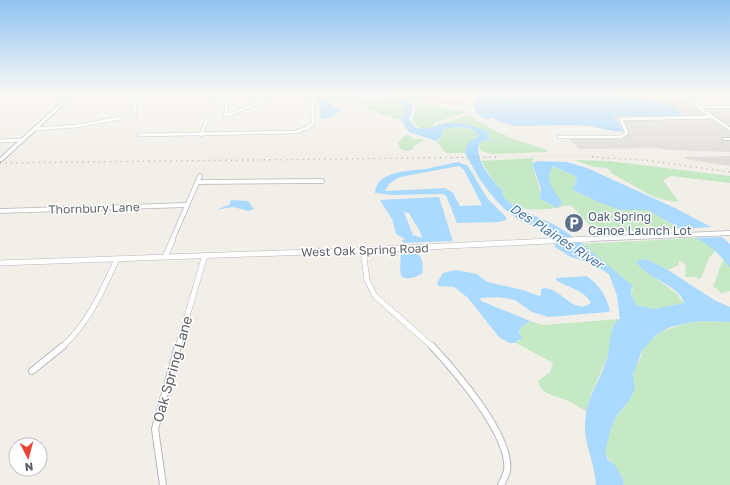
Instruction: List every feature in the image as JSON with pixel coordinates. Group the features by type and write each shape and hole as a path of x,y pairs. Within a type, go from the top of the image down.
{"main road":[{"path":"0,160 48,117"}],"street":[{"path":"139,135 286,133 300,131 313,123 313,117"},
{"path":"559,137 616,138 627,133 621,120 623,118 712,117 730,129"},
{"path":"34,129 72,126 121,118"},
{"path":"201,135 207,120"},
{"path":"724,139 730,139"},
{"path":"0,141 22,140"},
{"path":"165,257 200,176"},
{"path":"198,182 322,180"},
{"name":"Thornbury Lane","path":"0,211 187,205"},
{"name":"West Oak Spring Road","path":"0,263 363,250 730,233"},
{"path":"363,250 366,276 375,296 390,311 427,341 445,360 483,410 500,438 505,449 508,466 504,482 501,485"},
{"name":"Oak Spring Lane","path":"163,485 156,429 157,419 205,255"},
{"path":"32,371 55,353 77,332 99,295 117,259"}],"shaded area":[{"path":"613,117 730,117 730,152 669,150 657,148 579,149 567,137 621,135 623,129"},
{"path":"730,156 730,166 686,159 684,157"}],"green space":[{"path":"389,117 402,117 401,120"},
{"path":"413,117 453,117 433,123 434,126 465,117 472,117 496,131 525,143 545,149 547,152 492,154 481,151 479,144 484,140 489,141 488,137 470,126 421,129 414,122"},
{"path":"454,127 473,130 478,134 466,148 465,153 446,153 437,142 440,140 442,130"},
{"path":"409,135 413,139 423,139 423,141 414,146 412,150 405,151 400,148 398,143 404,136"},
{"path":"533,158 533,168 539,187 540,199 558,208 526,209 513,204 502,194 504,192 493,180 481,161"},
{"path":"575,160 608,161 730,176 730,183 671,176 663,180 678,201 674,202 654,197 613,174 607,168 594,167"},
{"path":"553,166 577,177 574,184 574,191 620,210 648,210 681,229 614,232 593,229 571,205 558,208 560,199 554,192 550,183 550,175"},
{"path":"695,238 716,250 709,258 701,278 699,279 695,277 685,277 686,267 683,262 679,261 678,265 668,270 646,259 643,269 676,293 684,304 655,309 637,305 631,295 633,288 581,244"},
{"path":"724,260 730,268 730,291 721,293 713,286 720,266"},
{"path":"620,319 613,326 607,358 592,392 586,411 569,401 545,392 538,381 550,372 553,363 516,343 520,341 520,328 530,321 542,325"},
{"path":"698,321 730,322 730,485 623,485 624,481 607,457 605,447 609,431 614,421 632,396 633,375 635,368 645,348 657,335 672,328"}],"water":[{"path":"321,117 332,117 332,117 321,119"},
{"name":"Des Plaines River","path":"402,117 410,117 409,120 416,128 425,128 450,123 466,124 482,129 490,134 488,137 490,141 484,140 479,144 479,157 486,170 504,192 502,194 506,199 517,208 560,228 591,251 632,285 631,295 637,305 655,309 684,303 681,296 676,291 646,272 636,261 646,259 668,270 716,301 730,307 730,322 698,321 670,327 655,336 642,351 633,375 635,387 630,400 617,415 611,428 605,452 608,460 615,465 624,481 623,485 596,485 594,470 585,434 587,408 607,358 612,329 615,323 620,319 617,296 609,274 591,263 571,257 555,247 549,236 550,233 518,219 501,206 487,190 465,153 468,143 478,136 476,132 460,128 442,130 442,136 437,141 409,132 401,120"},
{"path":"482,117 490,117 491,119 487,119"},
{"path":"491,117 614,117 623,131 617,132 591,126 571,125 516,126 500,122"},
{"path":"539,161 567,162 587,168 675,208 711,227 681,229 648,210 620,210 598,202 573,190 577,177 553,166 549,176 553,189 562,202 558,208 540,199 541,189 532,163"},
{"path":"458,162 468,166 487,198 506,217 506,220 499,222 457,223 446,196 442,194 392,195 375,193 377,185 382,179 389,175","holes":["459,166 464,170 482,205 460,206 453,193 445,188 385,191 389,184 400,177"]},
{"path":"439,197 453,241 405,243 401,241 405,239 396,234 392,219 380,200","holes":["404,212 409,213 420,232 422,238 413,235"]},
{"path":"231,200 248,201 254,209 249,211 233,207 215,210 229,205"},
{"path":"722,237 730,244 730,268 715,251 695,238"},
{"path":"417,253 422,260 422,274 410,278 402,277 400,271 400,256 402,254"},
{"path":"456,270 477,274 487,282 523,290 539,296 541,295 541,289 547,288 578,306 584,306 591,303 581,292 557,281 556,278 587,276 596,283 602,291 607,300 610,311 549,317 532,312 515,300 499,297 480,298 481,301 530,321 520,328 519,332 522,338 515,343 509,343 499,337 468,298 454,287 438,286 437,283 443,273"}],"railway":[{"path":"442,158 576,156 602,158"},
{"path":"442,158 500,157"},
{"path":"592,157 602,158"},
{"path":"418,158 442,158"},
{"path":"0,163 442,158"},
{"path":"602,158 644,160 730,172"},
{"path":"602,158 609,158"}],"place":[{"name":"Oak Spring Canoe Launch Lot","path":"574,223"}]}
